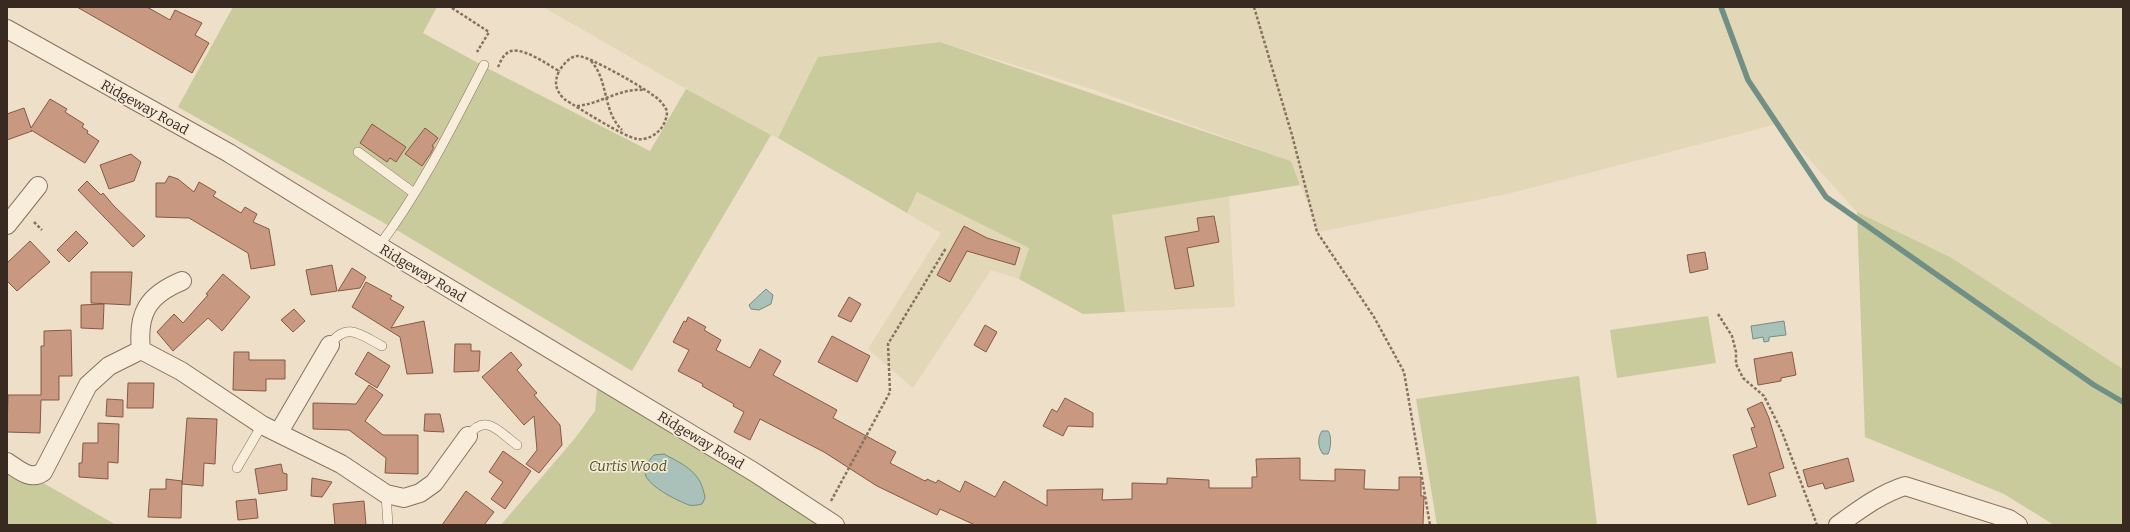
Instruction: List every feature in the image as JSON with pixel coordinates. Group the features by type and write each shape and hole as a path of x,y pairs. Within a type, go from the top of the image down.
{"street":[{"name":"Ridgeway Road","path":"7,29 229,153 379,246 754,472 829,521"},
{"path":"7,225 38,186"},
{"path":"140,350 141,320 146,308 155,295 167,287 182,281"},
{"path":"279,432 330,345"},
{"path":"140,350 180,371 262,425 279,432 341,464 386,494 404,498 420,493 434,483 468,436"},
{"path":"7,462 28,475 38,476 43,472 88,385 109,366 140,350"},
{"path":"1838,525 1876,499 1892,490 1906,486 2009,519 2018,525"}],"lane":[{"path":"379,246 394,227 440,150 484,65"},
{"path":"358,152 414,193"},
{"path":"330,345 336,336 346,331 354,332 382,346"},
{"path":"468,436 476,427 483,424 490,426 516,445"},
{"path":"237,468 262,425"},
{"path":"386,494 388,525"}],"path":[{"path":"1254,7 1292,135 1317,232 1374,317 1404,372 1430,525"},
{"path":"452,8 489,32 477,53 477,60 491,70 496,69 506,54 511,50 517,50 559,71"},
{"path":"582,56 589,59 658,98 665,107 667,117 664,124 655,135 646,139 636,139 576,106 558,92 555,85 559,71 572,57 582,56"},
{"path":"589,59 603,82 610,114 624,133"},
{"path":"576,106 592,104 629,91 647,91"},
{"path":"829,521 890,392 888,344 946,248"},
{"path":"1718,314 1732,336 1736,352 1736,364 1743,378 1764,396 1782,432 1817,525"}],"shaded area":[{"path":"543,7 2123,7 2123,369 1952,258 1857,212 1777,124 1511,193 1319,232 1291,161 1092,89 940,42 818,57 778,138 686,89"},
{"path":"917,192 972,218 1029,248 1019,279 991,270 913,388 868,349 941,233 907,213"},
{"path":"1229,196 1235,307 1125,312 1112,215"},
{"path":"766,289 773,295 771,304 759,310 751,309 749,305"},
{"path":"1784,321 1786,335 1769,337 1769,341 1764,342 1763,337 1753,339 1751,326"},
{"path":"1322,431 1328,431 1331,439 1328,454 1323,454 1319,446 1319,437"},
{"path":"664,454 686,466 696,476 703,489 705,498 702,504 689,505 684,503 662,491 649,481 645,471 647,464 654,455"}],"green space":[{"path":"233,7 437,7 423,33 491,70 650,151 686,89 771,135 632,371 400,232 178,107","holes":["372,125 406,147 396,162 390,158 387,161 360,143","418,136 435,147 422,166 405,155"]},
{"path":"940,42 1291,161 1300,185 1112,215 1125,312 1083,314 1019,279 1029,248 917,192 907,213 778,138 818,57"},
{"path":"1857,212 1952,258 2123,369 2123,525 2054,525 2004,494 1865,437"},
{"path":"1708,316 1716,363 1617,378 1610,330"},
{"path":"1579,376 1597,525 1437,525 1416,399"},
{"name":"Curtis Wood","path":"598,378 831,525 501,525 576,437 595,411"},
{"path":"7,462 116,525 7,525"}],"building":[{"path":"77,7 147,7 170,20 175,10 202,23 195,35 209,43 192,73"},
{"path":"50,99 67,109 65,112 84,124 82,127 88,131 87,133 99,141 85,163 31,130 32,131 7,140 7,114 24,108 31,128"},
{"path":"372,124 406,147 396,162 390,158 387,162 360,143"},
{"path":"425,128 438,138 432,146 434,147 431,153 422,166 405,154"},
{"path":"131,154 141,162 134,181 109,189 100,165"},
{"path":"169,176 178,179 194,192 199,182 216,192 213,196 241,213 245,207 257,214 253,222 269,229 275,265 251,269 248,253 189,218 156,217 156,183 165,183"},
{"path":"87,181 101,195 103,193 114,206 145,236 133,247 78,190"},
{"path":"1214,216 1219,242 1187,248 1194,286 1175,289 1165,237 1199,231 1197,218"},
{"path":"964,226 987,238 1020,248 1015,265 967,251 950,282 937,275"},
{"path":"76,231 88,243 69,262 57,250"},
{"path":"30,241 50,262 17,291 7,281 7,263"},
{"path":"1705,252 1708,269 1690,273 1687,255"},
{"path":"332,265 337,291 311,295 306,270"},
{"path":"352,268 366,277 360,288 338,291"},
{"path":"91,272 132,272 130,305 91,303"},
{"path":"223,274 250,297 222,331 208,318 173,351 157,332 174,314 183,323 208,295 206,294"},
{"path":"366,282 392,296 390,299 404,307 391,328 424,321 433,373 407,374 400,337 352,307"},
{"path":"849,297 861,304 851,322 838,316"},
{"path":"104,304 103,329 81,328 81,305"},
{"path":"294,309 305,321 293,332 281,320"},
{"path":"688,317 706,327 704,330 721,340 716,350 750,368 760,349 781,361 773,375 837,410 833,418 896,452 890,463 923,480 926,481 927,479 936,483 938,480 960,492 965,481 995,497 1004,481 1047,506 1047,490 1103,489 1102,500 1132,499 1132,483 1167,484 1167,478 1209,480 1209,488 1252,488 1252,477 1257,477 1256,459 1300,458 1300,480 1335,481 1335,469 1365,470 1364,489 1399,490 1399,477 1421,477 1421,496 1424,496 1423,525 975,525 940,509 937,515 877,486 824,452 760,419 750,440 734,432 744,412 733,406 734,404 702,386 703,384 678,371 689,350 673,342 684,321 686,322"},
{"path":"985,325 997,332 986,352 974,345"},
{"path":"71,330 72,376 59,376 59,400 41,400 40,433 7,432 8,395 41,395 41,346 44,346 44,331"},
{"path":"832,336 870,356 857,382 818,362"},
{"path":"455,344 471,344 471,351 480,351 479,371 454,372"},
{"path":"234,352 249,352 249,360 285,360 285,379 266,379 266,391 233,390"},
{"path":"368,352 390,366 377,388 355,374"},
{"path":"511,352 522,365 517,370 537,393 534,395 560,425 562,445 539,473 526,464 537,450 534,416 524,425 482,377"},
{"path":"1792,352 1796,375 1781,378 1781,381 1758,385 1754,359"},
{"path":"128,383 154,383 153,408 127,408"},
{"path":"369,385 383,395 365,421 383,435 418,435 418,474 385,473 386,458 349,430 313,429 313,403 356,404"},
{"path":"1065,398 1093,413 1093,427 1068,426 1063,436 1043,426 1052,409 1057,412"},
{"path":"107,399 123,400 123,417 106,416"},
{"path":"1762,402 1769,418 1784,468 1769,473 1776,496 1748,505 1733,455 1757,447 1751,428 1755,427 1747,409"},
{"path":"425,414 440,414 444,432 424,431"},
{"path":"187,418 217,419 215,464 204,463 203,486 182,484"},
{"path":"98,423 119,424 118,463 108,462 108,479 79,477 79,463 82,463 83,443 98,443"},
{"path":"503,451 531,471 505,509 491,499 503,482 489,472"},
{"path":"1848,458 1854,481 1825,489 1823,483 1808,487 1803,470"},
{"path":"281,464 283,473 287,474 287,490 259,494 255,469"},
{"path":"312,478 332,482 322,497 311,496"},
{"path":"166,479 182,481 181,518 148,517 150,489 166,489"},
{"path":"466,491 494,512 484,525 442,525"},
{"path":"256,499 258,518 238,520 236,501"},
{"path":"364,501 366,525 335,525 333,504"}],"waterway":[{"path":"1721,7 1748,80 1826,197 2094,385 2123,402"}]}
